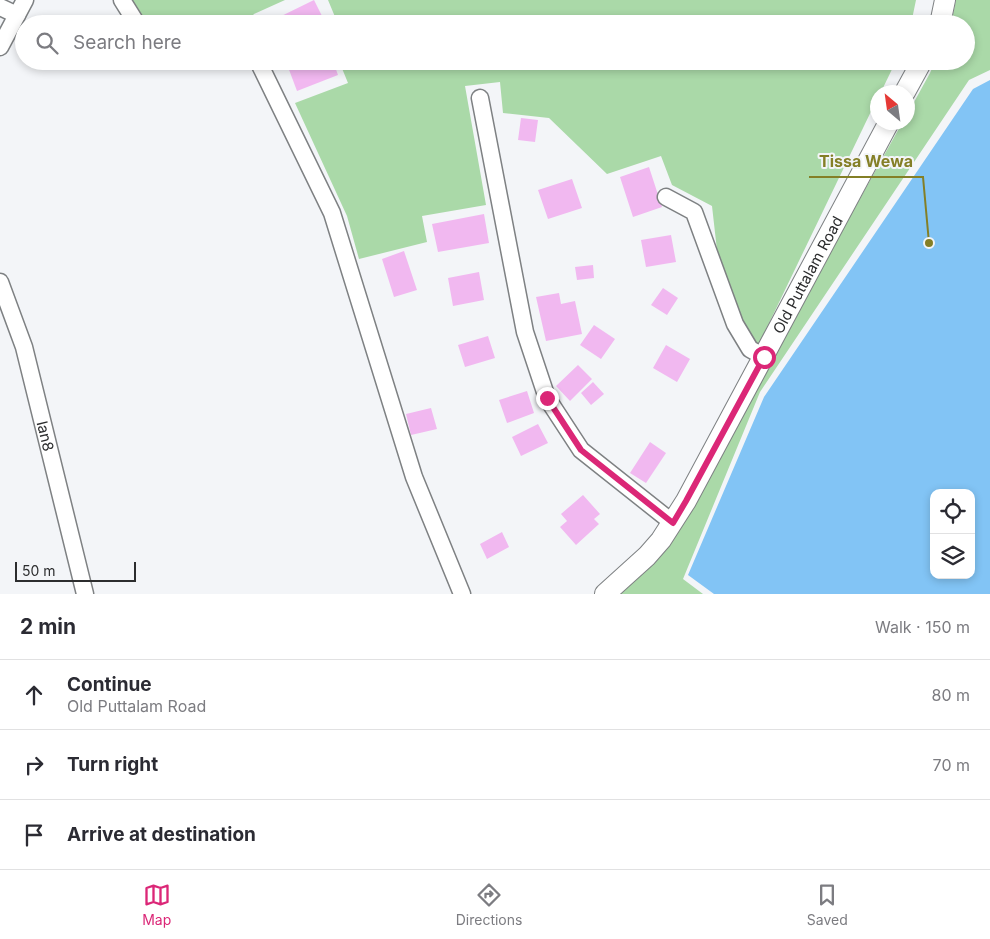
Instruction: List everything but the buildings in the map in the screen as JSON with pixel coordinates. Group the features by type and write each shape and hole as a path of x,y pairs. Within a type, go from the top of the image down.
{"main road":[{"path":"942,15 946,0"},
{"path":"909,85 917,70"},
{"name":"Old Puttalam Road","path":"605,594 647,556 673,523 885,130"}],"street":[{"path":"18,15 25,0"},
{"path":"122,0 131,15"},
{"path":"0,7 15,15"},
{"path":"0,47 15,20"},
{"path":"262,70 332,213 414,476 462,594"},
{"path":"480,98 525,332 547,398 581,450 673,523"},
{"path":"666,197 694,212 735,324 750,349 764,357"},
{"name":"lan8","path":"0,282 24,347 85,594"}],"green space":[{"path":"132,0 285,0 253,15 142,15"},
{"path":"328,0 916,0 913,15 334,15"},
{"path":"956,0 990,0 990,70 969,80 760,392 683,579 703,594 615,594 768,364 898,130 915,130 915,100 931,70 975,70 975,15 953,15"},
{"path":"343,70 892,70 884,85 870,85 870,114 758,346 743,332 718,259 712,206 672,185 661,156 607,174 549,118 503,113 500,82 465,86 486,205 422,216 427,242 359,259 347,216 295,103 348,83"}],"water":[{"path":"990,80 990,594 714,594 688,575 764,397 973,89"}],"place":[{"name":"Tissa Wewa","path":"929,243"}],"route":[{"path":"547,398 581,450 673,523 764,357"}]}
